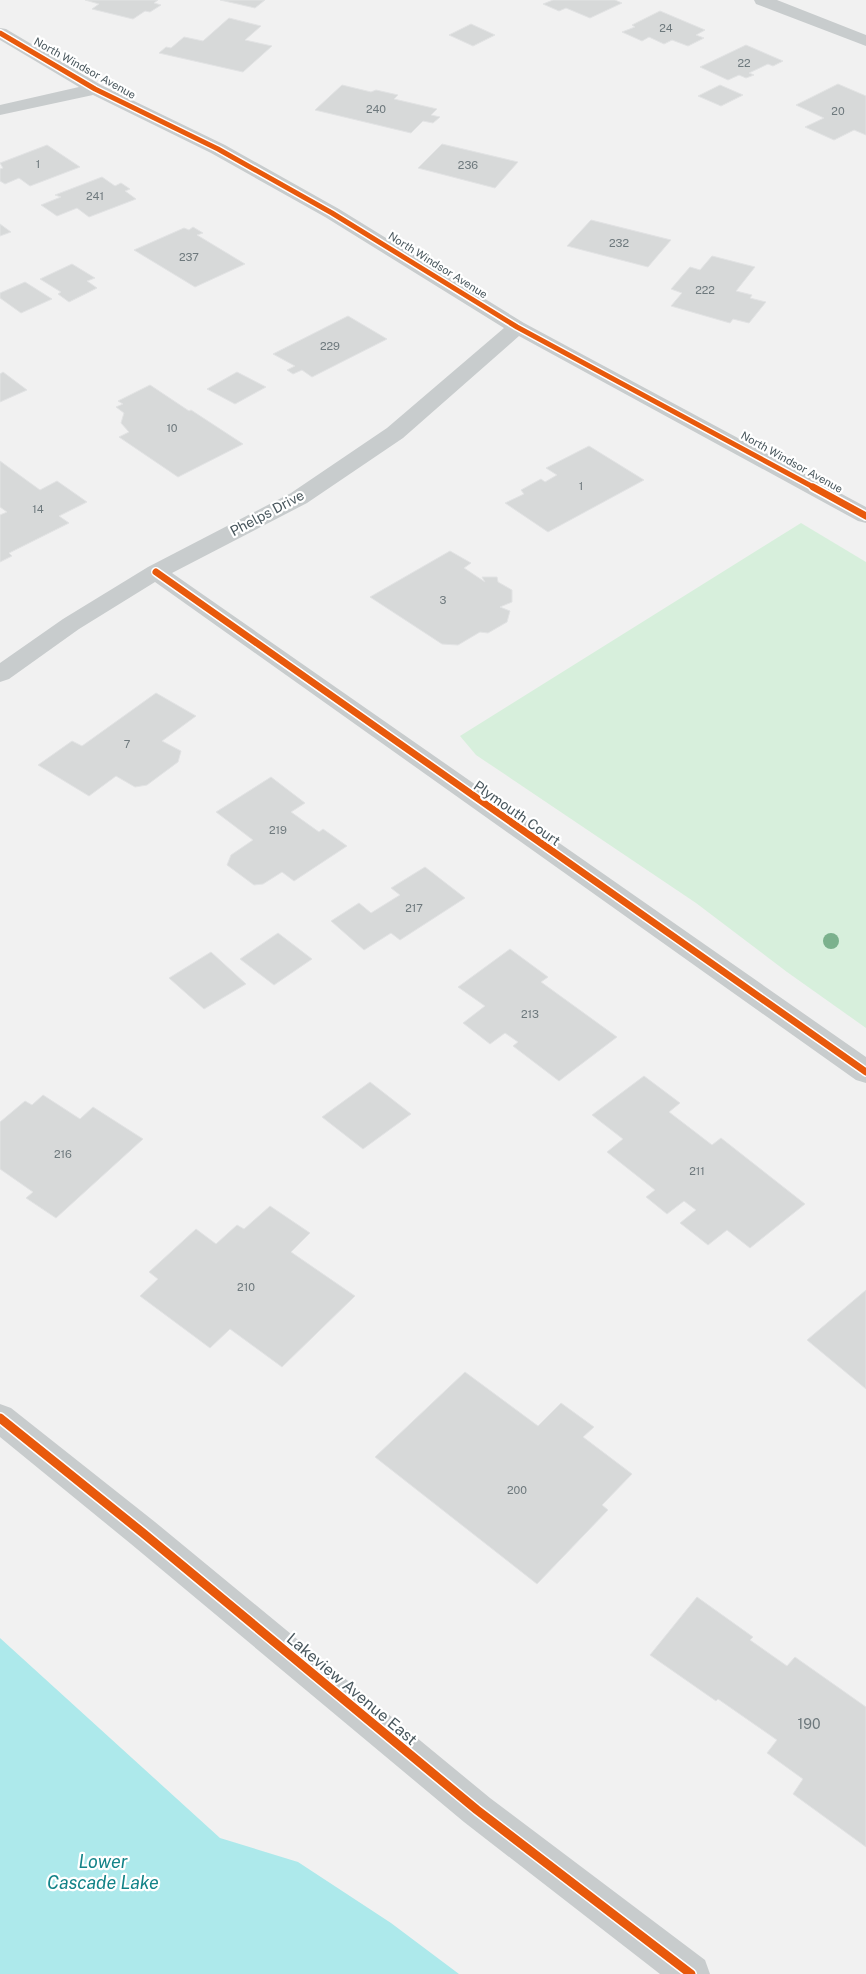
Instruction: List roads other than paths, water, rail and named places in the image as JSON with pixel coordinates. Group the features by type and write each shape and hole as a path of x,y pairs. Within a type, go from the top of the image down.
{"street":[{"path":"762,0 866,41"},
{"name":"North Windsor Avenue","path":"0,33 95,89 218,149 332,213 517,327 866,516"},
{"path":"0,110 95,89"},
{"name":"Phelps Drive","path":"0,674 71,624 156,572 299,498 387,438 517,327"},
{"name":"Plymouth Court","path":"156,572 866,1072"},
{"name":"Lakeview Avenue East","path":"0,1418 143,1533 477,1810 691,1974"}],"water":[{"name":"Lower Cascade Lake","path":"0,1638 220,1838 298,1862 391,1923 459,1974 0,1974"}]}
